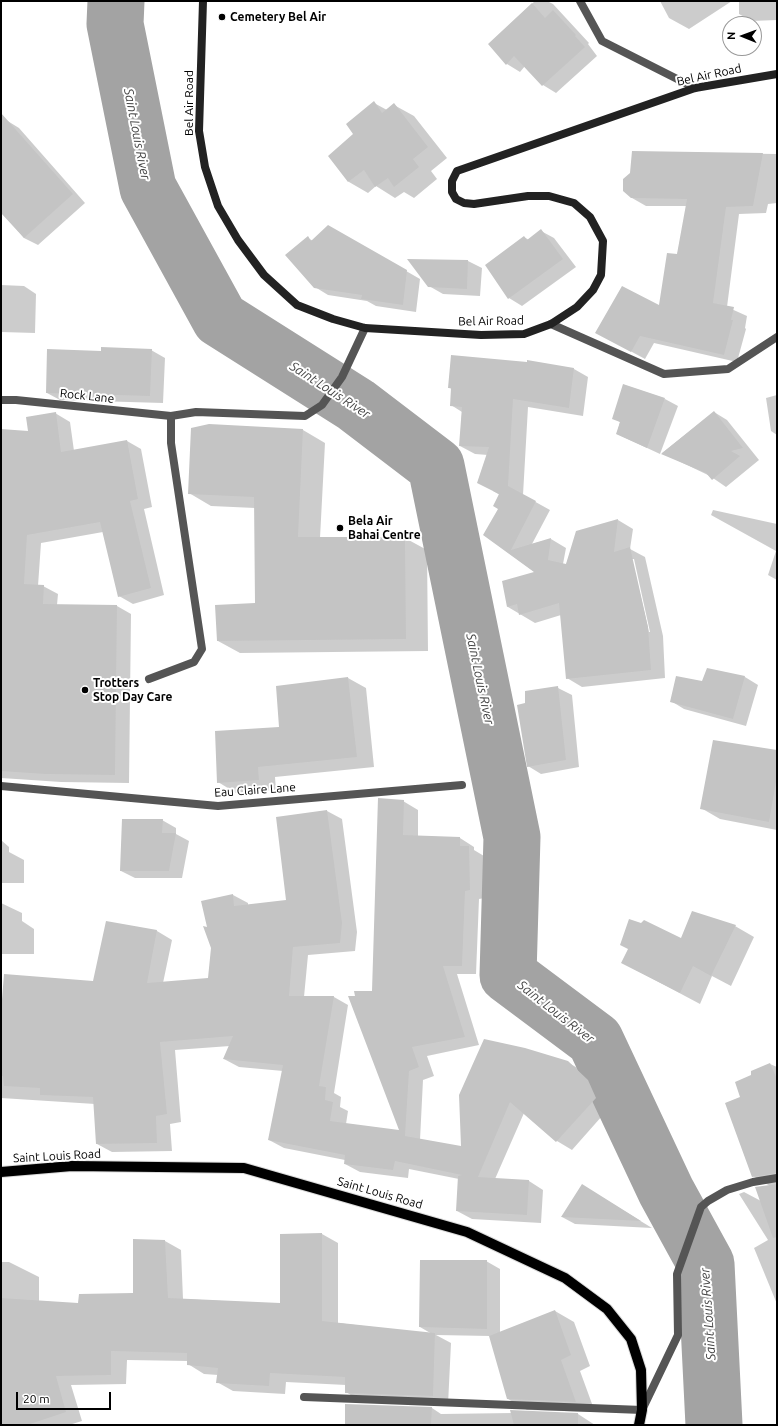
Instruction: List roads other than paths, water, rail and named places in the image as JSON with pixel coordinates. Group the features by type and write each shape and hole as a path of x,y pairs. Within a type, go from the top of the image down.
{"main road":[{"name":"Bel Air Road","path":"202,1 199,131 205,167 218,206 238,240 264,275 297,305 333,319 365,328 481,335 510,335 524,334 551,324 577,307 593,290 601,275 603,240 590,217 574,203 549,196 528,196 474,204 464,203 456,198 452,192 453,176 458,171 466,167 695,88 777,74"},
{"name":"Saint Louis Road","path":"1,1172 72,1166 244,1168 467,1232 565,1278 607,1309 631,1340 641,1370 642,1410 639,1425"}],"street":[{"path":"580,1 602,41 695,88"},
{"path":"551,324 664,374 728,369 777,337"},
{"name":"Rock Lane","path":"1,400 16,400 171,416 196,412 306,416 322,405 342,377 365,328"},
{"path":"150,679 194,662 202,649 171,443 171,416"},
{"name":"Eau Claire Lane","path":"1,786 218,806 462,785"},
{"path":"304,1397 642,1410 678,1335 676,1274 701,1207 727,1190 752,1182 777,1178"}],"waterway":[{"name":"Saint Louis River","path":"116,1 115,24 148,188 220,319 356,405 436,466 512,837 508,975 595,1040 666,1191 706,1264 714,1425"}],"place":[{"name":"Cemetery Bel Air","path":"222,17"},
{"name":"Bela Air Bahai Centre","path":"340,528"},
{"name":"Trotters Stop Day Care","path":"85,690"}]}
